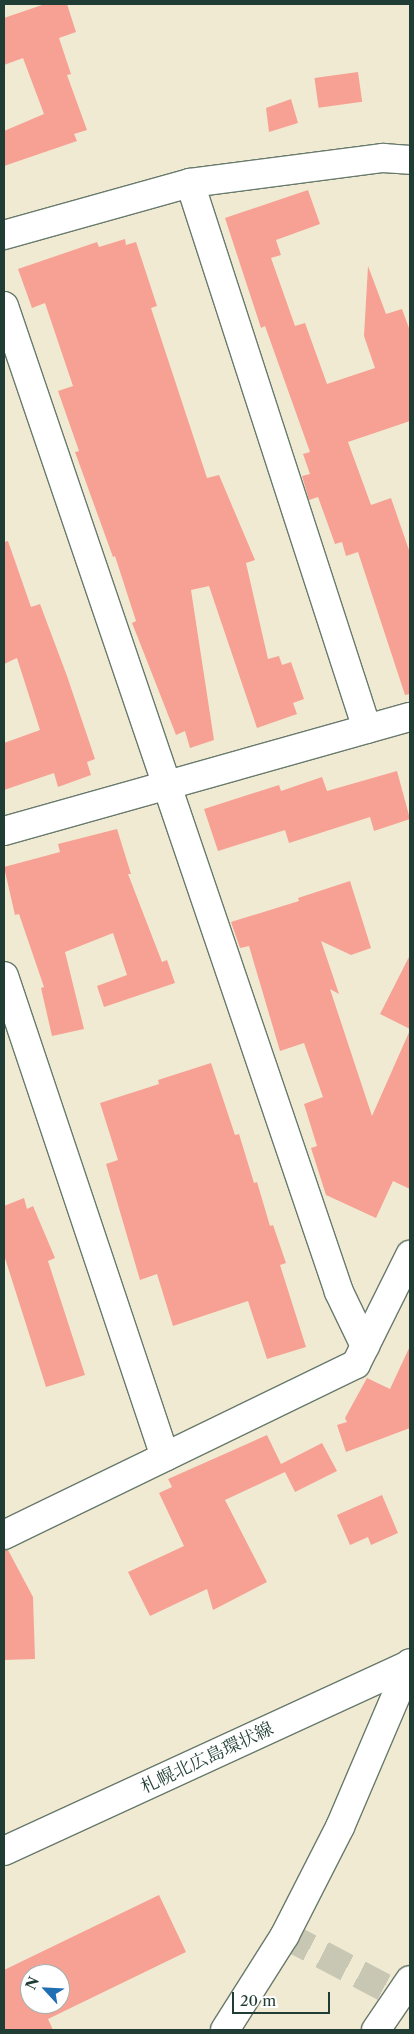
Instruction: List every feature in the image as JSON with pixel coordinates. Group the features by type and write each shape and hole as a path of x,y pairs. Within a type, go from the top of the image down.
{"main road":[{"path":"4,235 190,183 384,158 410,160"},
{"path":"190,183 367,729"},
{"path":"4,306 165,786 339,1292 365,1346"},
{"path":"4,831 410,717"},
{"path":"4,976 165,1457"},
{"path":"4,1535 356,1364 410,1255"},
{"path":"225,2030 286,1935 336,1836 410,1664"},
{"name":"札幌北広島環状線","path":"4,1851 410,1664"},
{"path":"376,2030 410,1981"},
{"path":"384,2030 410,1981"}],"building":[{"path":"45,4 67,4 76,32 59,38 71,74 67,75 87,130 74,134 77,141 4,166 4,131 44,114 23,58 4,65 4,18"},
{"path":"358,72 362,102 319,108 314,78"},
{"path":"291,99 298,123 269,132 266,108"},
{"path":"308,190 320,224 276,240 281,255 271,258 295,326 305,323 327,384 375,368 364,336 368,266 386,314 402,309 410,331 410,421 348,442 371,505 391,498 410,553 410,694 405,695 358,552 346,556 342,542 335,544 318,497 309,500 302,476 310,474 303,454 310,452 265,326 261,328 225,218"},
{"path":"125,239 126,245 136,242 157,306 151,308 207,478 219,475 255,560 246,563 268,659 279,656 282,665 291,662 304,699 293,703 297,714 257,728 209,586 191,590 214,740 190,748 185,731 176,735 132,623 136,621 115,556 113,557 75,452 79,451 58,391 73,386 45,303 32,308 18,269 97,242 99,247"},
{"path":"8,541 31,607 40,604 95,759 87,762 91,775 58,787 54,773 4,790 4,743 40,730 17,658 4,664 4,542"},
{"path":"397,771 410,819 374,831 370,817 289,843 285,830 218,851 204,809 279,785 281,791 322,777 327,791"},
{"path":"117,829 131,874 128,874 162,962 167,960 175,983 104,1007 97,986 127,975 113,933 65,952 84,1029 52,1036 41,988 44,987 19,914 15,915 4,867 60,852 58,844"},
{"path":"350,881 371,948 351,955 321,941 339,994 330,989 372,1116 410,1030 410,1189 393,1181 376,1218 326,1195 311,1148 317,1146 304,1104 323,1097 304,1043 280,1051 249,946 240,948 231,922 299,901 298,898"},
{"path":"410,955 410,1029 380,1014"},
{"path":"211,1063 235,1135 239,1134 254,1183 257,1182 270,1226 273,1225 286,1263 280,1265 306,1347 267,1359 248,1301 173,1326 157,1274 140,1280 106,1164 118,1160 100,1103 159,1084 158,1080"},
{"path":"24,1198 27,1209 33,1206 55,1258 48,1261 85,1375 46,1387 4,1255 4,1206"},
{"path":"410,1346 410,1428 346,1452 337,1425 347,1422 345,1418 367,1378 390,1389"},
{"path":"267,1435 281,1464 322,1443 337,1471 295,1492 285,1472 225,1500 267,1582 213,1610 207,1589 150,1616 128,1572 184,1546 159,1493 172,1487 168,1479"},
{"path":"382,1495 398,1533 371,1545 368,1537 350,1545 337,1515"},
{"path":"4,1550 8,1550 33,1597 35,1659 4,1660"},
{"path":"159,1895 186,1952 70,2008 70,1964 20,1964 20,2014 58,2014 48,2019 53,2030 4,2030 4,1970"}],"tunnel":[{"path":"285,1935 410,2001"}]}
